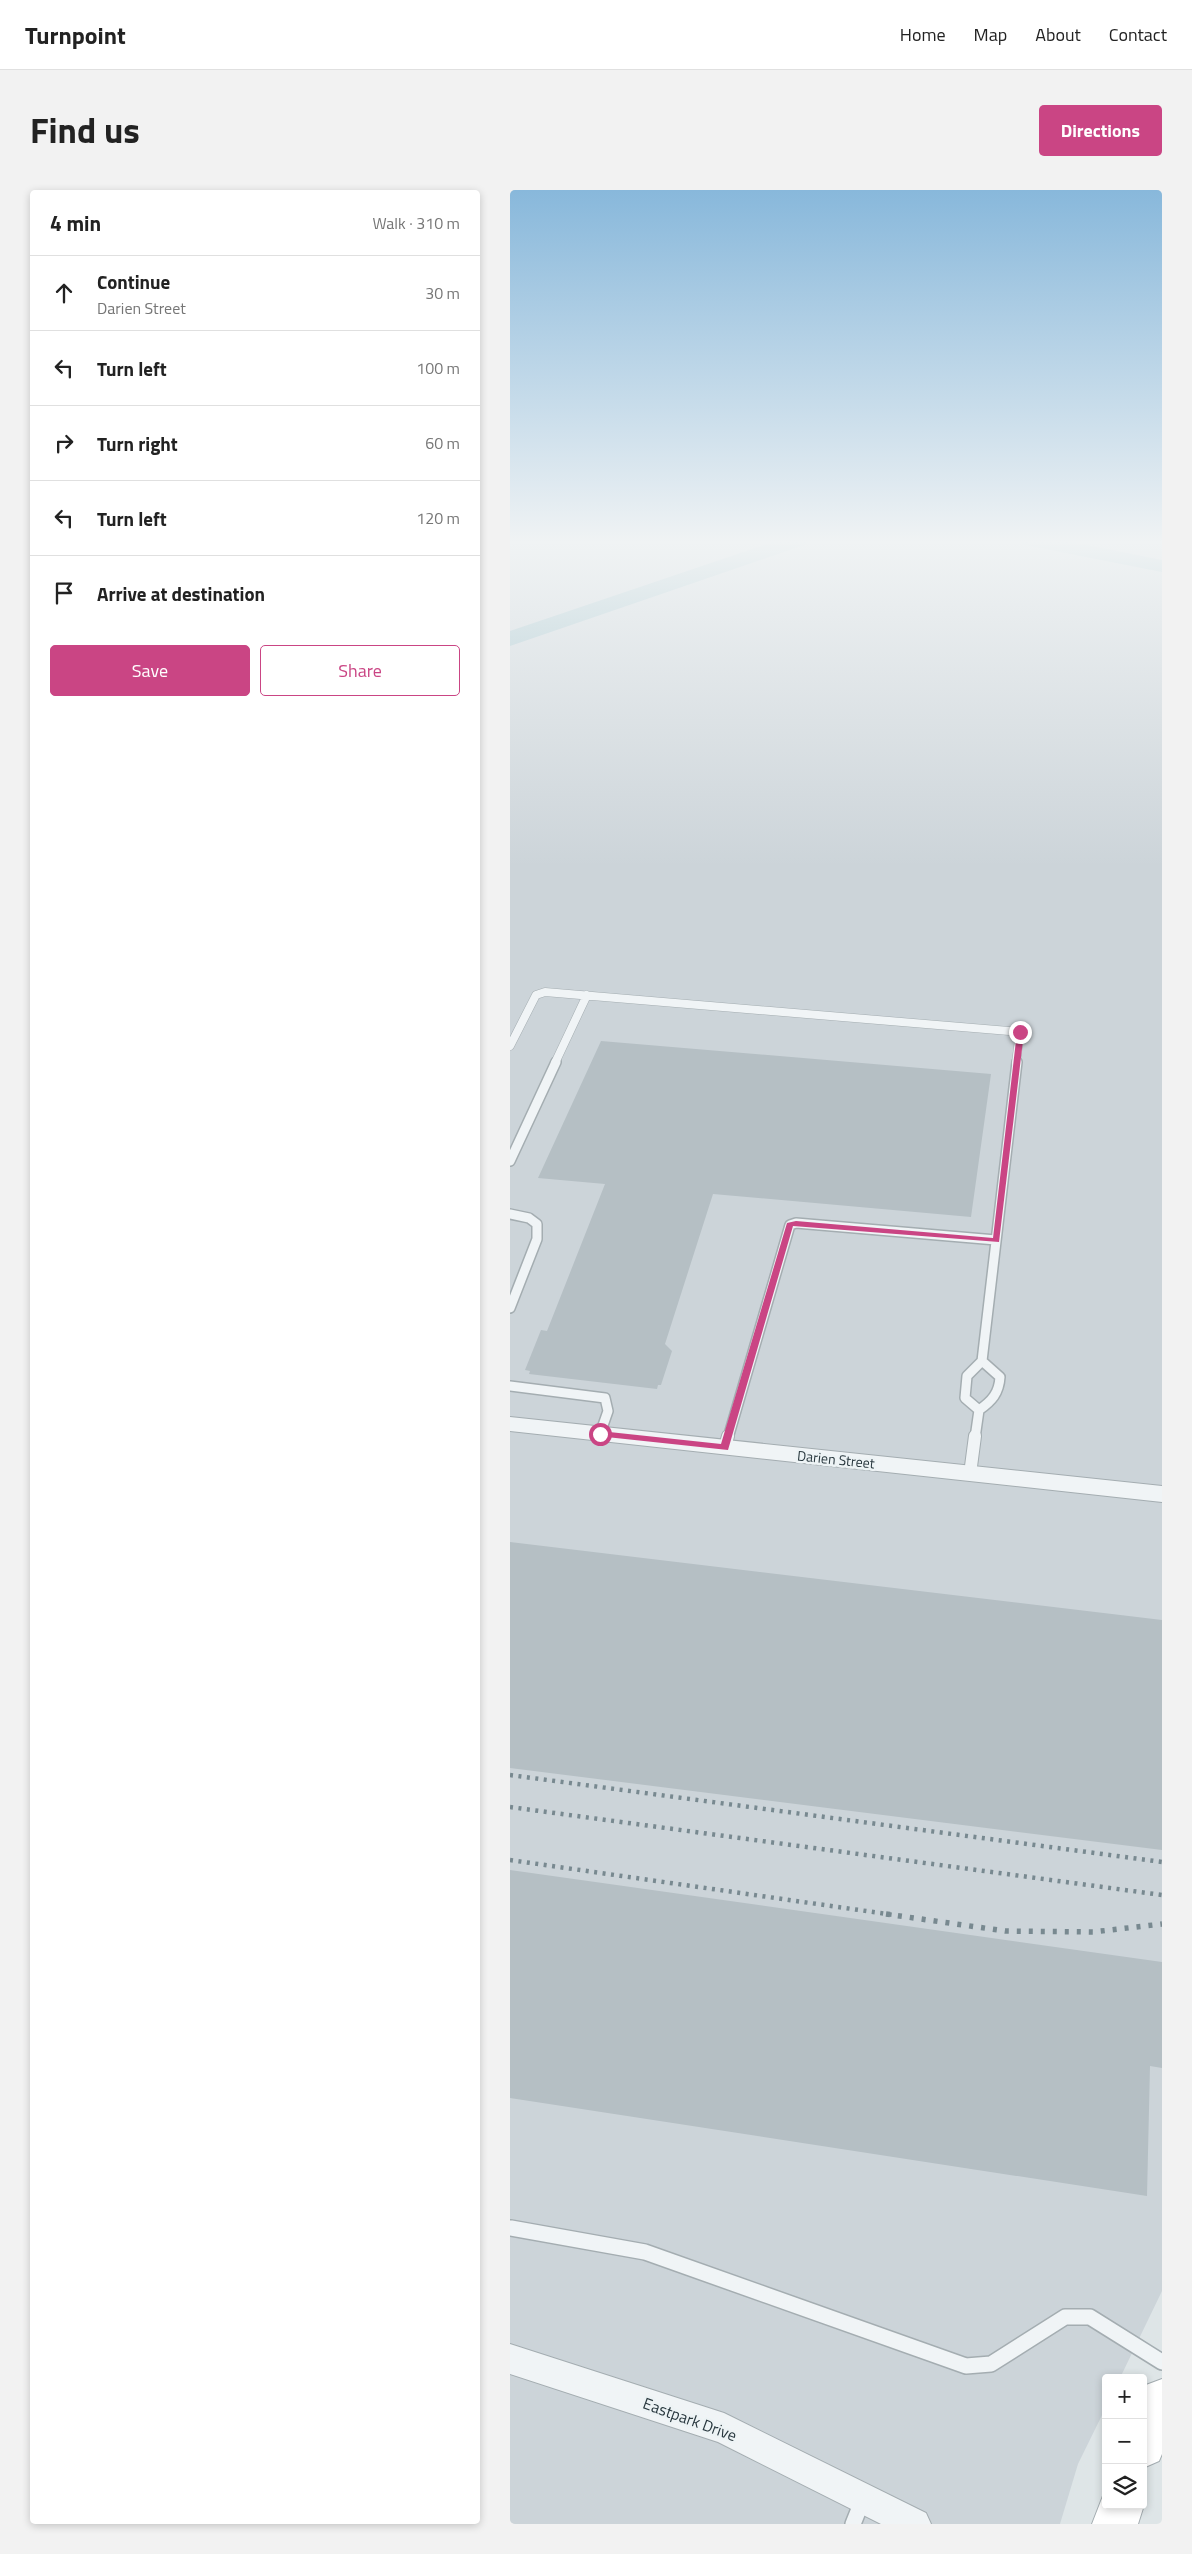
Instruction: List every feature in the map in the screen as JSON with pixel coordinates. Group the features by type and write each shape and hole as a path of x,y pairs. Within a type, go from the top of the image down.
{"street":[{"name":"Darien Street","path":"510,1424 1162,1494"},
{"name":"Eastpark Drive","path":"510,2359 724,2428 858,2511 915,2524"},
{"path":"1147,2436 1162,2401"},
{"path":"1115,2524 1120,2509"}],"lane":[{"path":"510,1046 536,995 545,992 1020,1032 982,1361 967,1376 965,1398 979,1410"},
{"path":"510,1161 588,996"},
{"path":"510,1214 529,1218 537,1224 537,1239 510,1308"},
{"path":"724,1447 790,1225 796,1223 996,1240"},
{"path":"970,1474 979,1410 995,1400 1000,1389 1000,1377 982,1361"},
{"path":"510,1386 594,1395 604,1398 608,1411 600,1434"},
{"path":"510,2229 645,2252 966,2366 991,2364 1065,2317 1090,2317 1162,2362"}],"shaded area":[{"path":"510,649 1162,649 1162,2291 1122,2374 1102,2374 1102,2415 1078,2464 1060,2524 510,2524"}],"building":[{"path":"601,1041 991,1074 971,1217 713,1194 665,1344 672,1351 661,1385 658,1385 657,1389 529,1374 530,1371 525,1370 541,1330 547,1331 605,1184 538,1178"},
{"path":"510,1542 1162,1620 1162,1850 510,1768"},
{"path":"510,1870 1162,1962 1162,2068 1150,2066 1147,2196 510,2098"}],"railway":[{"path":"510,1775 1162,1862"},
{"path":"510,1807 1162,1895"},
{"path":"510,1860 894,1915"},
{"path":"886,1914 1005,1931 1093,1932 1162,1924"}],"route":[{"path":"600,1434 724,1447 787,1228 790,1225 796,1223 996,1240 1020,1032"}]}
